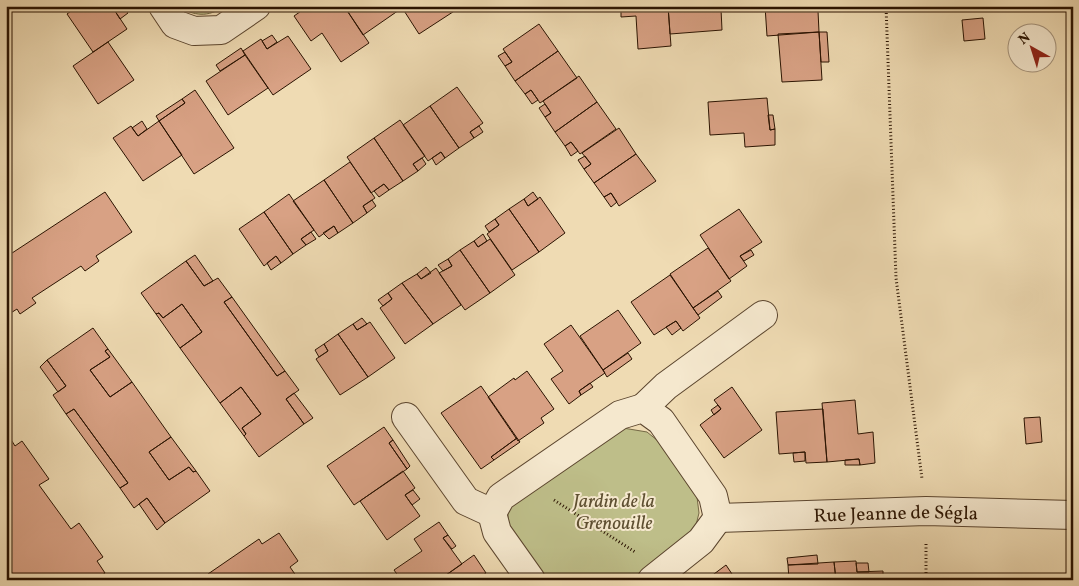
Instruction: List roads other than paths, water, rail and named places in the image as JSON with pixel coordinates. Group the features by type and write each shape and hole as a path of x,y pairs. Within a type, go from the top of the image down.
{"street":[{"path":"163,6 175,24 194,31 221,30 256,6"},
{"path":"532,580 497,532 492,513 501,497 620,415 643,408 666,386 763,315"},
{"path":"643,408 661,421 713,496 718,518 701,541 656,577"},
{"path":"406,416 466,501 492,513"},
{"name":"Rue Jeanne de Ségla","path":"718,518 926,510 1073,515"}],"park label":[{"name":"Jardin de la Grenouille","path":"614,511"}]}
